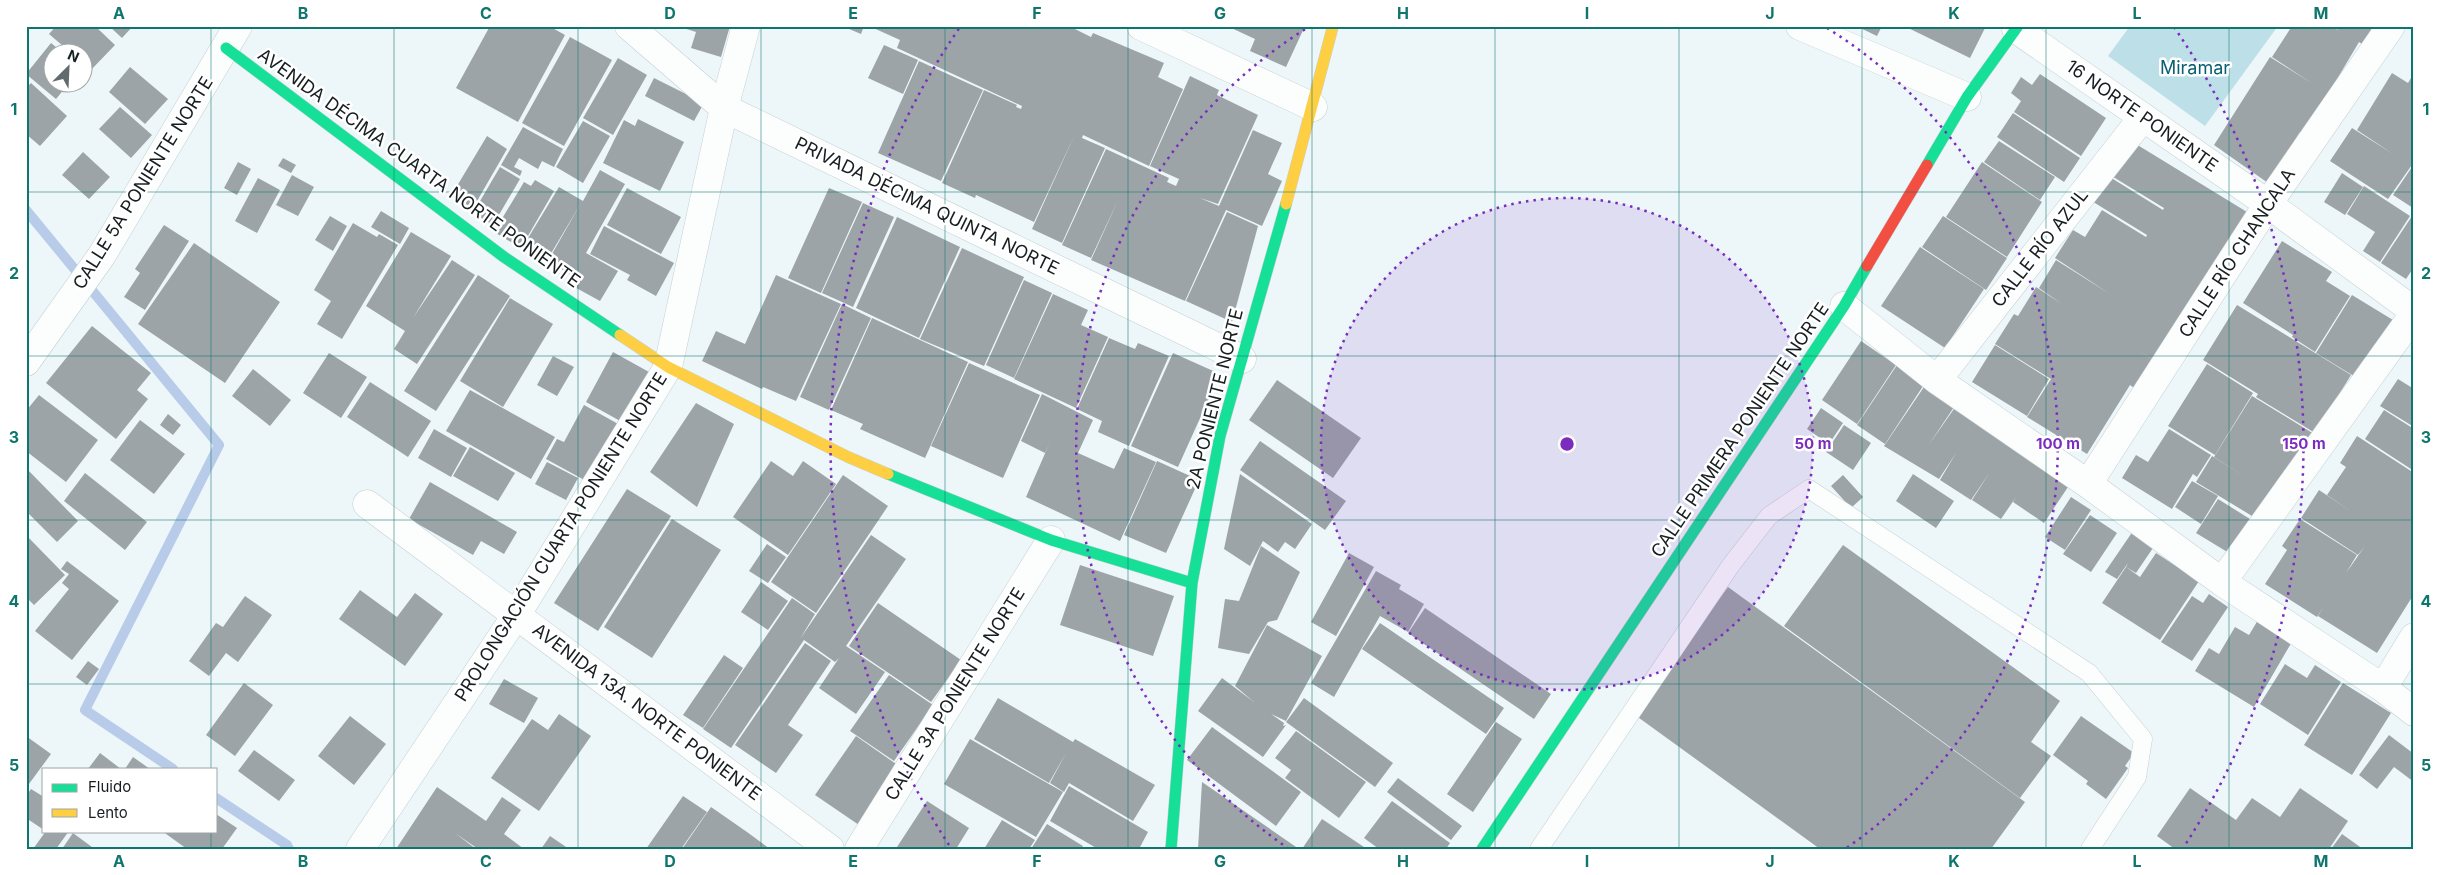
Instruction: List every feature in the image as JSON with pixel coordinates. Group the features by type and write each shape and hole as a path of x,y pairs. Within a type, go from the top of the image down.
{"street":[{"name":"PRIVADA DÉCIMA QUINTA NORTE","path":"629,26 724,108 1242,359"},
{"name":"PROLONGACIÓN CUARTA PONIENTE NORTE","path":"360,849 517,614 668,367 724,108 746,26"},
{"path":"1142,26 1314,107"},
{"name":"2A PONIENTE NORTE","path":"1171,849 1192,583 1220,436 1314,107 1333,26"},
{"path":"1800,26 1967,97"},
{"name":"CALLE RÍO CHANCALA","path":"2088,484 2268,204 2391,26"},
{"name":"CALLE PRIMERA PONIENTE NORTE","path":"1482,849 1844,306 1967,97 2017,28"},
{"name":"16 NORTE PONIENTE","path":"2017,28 2268,204 2414,313"},
{"name":"CALLE 5A PONIENTE NORTE","path":"26,362 102,255 232,37"},
{"name":"AVENIDA DÉCIMA CUARTA NORTE PONIENTE","path":"232,37 504,258 668,367 848,457 1051,540 1192,583"},
{"name":"CALLE RÍO AZUL","path":"1937,380 2143,116"},
{"path":"1844,306 1937,380 2088,484 2222,582 2383,688 2414,712"},
{"path":"2222,582 2414,313"},
{"name":"AVENIDA 13A. NORTE PONIENTE","path":"368,504 830,849"},
{"name":"CALLE 3A PONIENTE NORTE","path":"858,849 1051,540"},
{"path":"2383,688 2414,637"}],"lane":[{"path":"1539,849 1730,565 1768,516 1808,489 2089,673 2143,739 2137,777 2090,849"}],"green space":[{"name":"Miramar","path":"2130,26 2278,26 2205,126 2108,56"}],"building":[{"path":"56,26 95,26 115,45 92,69 92,42 58,42 49,34"},
{"path":"109,26 133,26 122,38"},
{"path":"490,26 549,26 565,35 518,122 456,88"},
{"path":"677,26 730,26 721,57 691,48 696,32"},
{"path":"842,26 864,26 861,34"},
{"path":"869,26 1053,26 1057,28 1069,26 1091,37 1093,33 1164,63 1158,77 1183,89 1149,166 1083,135 1082,138 1105,148 1062,243 1032,229 1075,134 1034,222 976,195 975,198 942,183 984,90 1017,105 1016,107 1021,109 1022,106 897,48 900,40"},
{"path":"1227,26 1305,26 1286,67 1250,51 1255,39"},
{"path":"1856,26 1882,26 1877,36"},
{"path":"1904,26 1986,26 1970,58"},
{"path":"2292,26 2332,26 2339,31 2334,26 2382,26 2368,48 2359,42 2304,135 2300,132 2268,183 2214,145 2270,57 2313,84 2272,57"},
{"path":"570,37 612,60 564,146 522,123"},
{"path":"884,45 918,60 903,94 868,78"},
{"path":"42,54 42,87 26,74"},
{"path":"618,58 647,75 613,135 583,118"},
{"path":"919,61 983,90 941,181 878,153"},
{"path":"130,67 168,99 145,124 109,92"},
{"path":"2392,73 2408,83 2414,73 2414,162 2388,199 2330,161 2352,128 2393,154 2357,130"},
{"path":"2040,74 2106,118 2081,156 2014,112 2021,101 2011,93 2021,77 2032,85"},
{"path":"1190,76 1219,90 1217,95 1258,115 1218,204 1200,198 1219,206 1253,130 1282,143 1268,174 1282,181 1262,226 1226,210 1185,301 1091,260 1119,198 1091,258 1062,245 1106,149 1169,178 1167,182 1176,186 1179,179 1150,166"},
{"path":"654,78 704,103 694,121 645,96"},
{"path":"31,83 67,116 40,146 26,134 26,88"},
{"path":"48,92 62,92 56,99"},
{"path":"120,107 152,135 131,158 99,129"},
{"path":"2013,113 2080,158 2064,182 1997,137"},
{"path":"638,119 684,142 660,191 603,163 624,120 635,126"},
{"path":"583,121 610,136 583,183 556,167"},
{"path":"523,127 563,149 554,167 542,161 538,169 519,158 514,167 522,171 520,176 501,165"},
{"path":"487,136 507,149 473,208 451,196"},
{"path":"1999,141 2055,177 2040,200 1984,162"},
{"path":"2131,141 2247,212 2154,360 2137,350 2152,359 2134,388 2130,385 2087,454 2027,417 2051,379 1995,344 2014,314 2018,316 2036,287 2062,304 2039,288 2056,260 2110,294 2055,258 2073,230 2085,237 2102,210 2146,237 2147,235 2090,200 2105,174 2163,210 2164,208 2110,175"},
{"path":"83,152 110,177 89,199 62,175"},
{"path":"283,158 296,165 291,173 278,166"},
{"path":"238,162 251,169 237,195 224,188"},
{"path":"1982,162 2042,202 2007,257 1946,217"},
{"path":"2414,164 2414,207 2413,208 2393,195"},
{"path":"500,167 520,179 493,225 473,213"},
{"path":"600,170 625,184 586,253 618,271 600,301 569,284 573,276 548,261 581,203 546,262 522,248 559,187 583,201"},
{"path":"2342,173 2363,187 2345,215 2324,202"},
{"path":"292,175 314,187 298,216 276,205"},
{"path":"258,178 280,190 257,233 235,221"},
{"path":"535,180 554,191 521,248 494,232 524,182 531,186"},
{"path":"2364,186 2410,216 2380,262 2363,251 2375,232 2347,214"},
{"path":"627,188 681,217 661,254 607,225"},
{"path":"829,188 862,202 821,293 788,278"},
{"path":"863,203 894,217 853,307 822,293"},
{"path":"381,211 409,228 400,244 371,227"},
{"path":"1227,212 1258,226 1232,322 1186,301"},
{"path":"2414,213 2414,267 2406,279 2381,263"},
{"path":"330,216 347,226 333,251 315,240"},
{"path":"1943,216 2007,258 1986,290 1922,247"},
{"path":"897,217 960,247 919,338 856,308"},
{"path":"353,223 377,237 379,234 398,245 342,339 317,324 331,301 314,290"},
{"path":"164,225 189,241 145,310 124,297 140,273 135,269"},
{"path":"604,226 674,263 656,296 627,280 630,275 590,254"},
{"path":"411,232 451,256 413,318 452,260 475,275 417,364 394,349 405,331 366,306"},
{"path":"2282,241 2332,272 2326,281 2350,296 2315,352 2292,337 2293,335 2243,303"},
{"path":"194,243 280,302 225,383 138,324"},
{"path":"1920,247 1984,289 1945,348 1881,306"},
{"path":"962,248 1024,277 984,366 920,339"},
{"path":"478,275 510,296 436,411 404,391"},
{"path":"776,275 841,304 796,401 763,387 762,389 702,361 716,331 745,344"},
{"path":"1024,280 1052,293 1014,378 986,365"},
{"path":"1053,294 1088,310 1081,325 1108,337 1076,408 1014,379"},
{"path":"2352,295 2393,320 2357,378 2316,353"},
{"path":"510,298 553,324 503,407 460,381"},
{"path":"842,304 871,318 829,410 800,397"},
{"path":"2237,305 2351,375 2315,433 2256,397 2258,394 2203,360"},
{"path":"872,318 968,362 925,458 860,429 863,424 831,410"},
{"path":"92,326 151,373 137,390 148,399 116,439 46,383"},
{"path":"1109,338 1135,349 1138,343 1169,356 1129,446 1098,432 1102,421 1077,409"},
{"path":"1861,341 1896,365 1857,424 1822,400"},
{"path":"1995,345 2049,379 2027,416 1972,382"},
{"path":"613,352 649,372 622,422 586,402"},
{"path":"329,353 367,377 341,418 303,393"},
{"path":"1173,353 1220,374 1178,467 1131,446"},
{"path":"553,356 574,367 557,396 537,385"},
{"path":"969,363 1040,395 1003,478 931,446"},
{"path":"2207,364 2253,393 2215,455 2168,426"},
{"path":"1897,365 1925,383 1885,444 1857,425"},
{"path":"253,369 291,400 270,426 232,396"},
{"path":"2398,379 2414,389 2414,427 2380,406"},
{"path":"1277,380 1361,438 1333,478 1249,420"},
{"path":"370,382 431,421 408,457 347,417"},
{"path":"1926,384 1956,404 1928,446 1956,406 2070,484 2044,523 2013,502 2016,497 2001,519 1972,500 1990,472 1971,500 1940,480 1956,453 1939,479 1884,446"},
{"path":"470,390 555,437 531,479 446,431"},
{"path":"1042,394 1093,420 1078,453 1114,469 1124,448 1156,462 1120,541 1026,497 1050,442 1045,453 1021,441"},
{"path":"39,395 98,440 66,482 26,451 26,411"},
{"path":"2252,396 2314,434 2257,519 2196,482 2212,456 2247,478 2214,457"},
{"path":"696,403 734,424 697,507 650,472"},
{"path":"584,405 620,425 588,482 546,459 557,439 564,442"},
{"path":"1821,408 1843,423 1829,444 1807,429"},
{"path":"2384,410 2414,429 2414,471 2365,439"},
{"path":"168,414 181,425 173,435 160,425"},
{"path":"140,420 185,454 154,494 110,460"},
{"path":"1844,425 1871,443 1853,470 1826,452"},
{"path":"434,429 467,448 451,477 418,458"},
{"path":"2169,429 2211,455 2197,477 2193,474 2172,509 2122,478 2136,455 2148,462"},
{"path":"2357,436 2414,473 2414,594 2377,653 2318,616 2324,606 2317,617 2265,584 2287,550 2282,546 2300,519 2357,555 2346,573 2365,546 2358,555 2301,518 2319,490 2352,512 2327,495 2346,467 2340,463"},
{"path":"1260,441 1346,501 1325,530 1240,470"},
{"path":"470,447 515,473 498,501 453,476"},
{"path":"771,461 793,476 803,461 836,484 788,555 733,517"},
{"path":"1157,461 1199,480 1166,553 1124,535"},
{"path":"547,462 578,478 566,500 535,484"},
{"path":"26,468 78,521 57,542 26,511"},
{"path":"85,473 147,522 125,550 64,501"},
{"path":"1240,474 1312,524 1295,549 1285,542 1278,552 1263,541 1250,566 1224,549"},
{"path":"1913,474 1954,501 1936,528 1896,501"},
{"path":"843,475 888,506 816,613 771,582"},
{"path":"1843,475 1863,497 1851,508 1831,486"},
{"path":"2192,481 2218,496 2201,524 2175,507"},
{"path":"430,482 517,532 504,554 481,541 473,555 409,519"},
{"path":"627,489 671,516 598,631 554,603"},
{"path":"2071,497 2091,510 2065,550 2045,537"},
{"path":"2218,499 2250,519 2229,553 2196,533"},
{"path":"2090,515 2117,533 2091,572 2063,554"},
{"path":"672,519 721,550 652,658 604,627"},
{"path":"2133,531 2155,545 2136,573 2126,567 2128,563 2117,579 2105,572"},
{"path":"26,535 65,575 34,605 26,597"},
{"path":"871,535 906,559 846,646 885,672 856,714 819,688 839,658 835,662 804,640 731,748 703,729 792,598 815,614 800,639"},
{"path":"767,544 786,557 768,583 749,571"},
{"path":"1843,545 2060,701 2031,742 2051,756 2020,798 1784,626"},
{"path":"1261,546 1300,572 1277,620 1268,622 1249,654 1218,648 1225,599 1239,601"},
{"path":"1349,553 1374,567 1336,636 1311,622"},
{"path":"2156,553 2199,581 2160,640 2102,603 2126,567 2140,577"},
{"path":"67,561 119,601 72,660 35,631 69,589 62,583 69,574 61,569"},
{"path":"1080,565 1174,596 1153,656 1060,625"},
{"path":"1376,571 1401,585 1399,589 1424,604 1408,632 1380,616 1334,697 1311,683"},
{"path":"761,582 788,601 768,630 741,612"},
{"path":"1728,587 2025,802 1991,849 1820,849 1635,715"},
{"path":"360,590 397,617 415,593 443,614 405,666 339,619"},
{"path":"2209,594 2228,607 2192,661 2161,642 2192,596 2203,603"},
{"path":"245,596 272,615 238,662 226,653 209,676 189,661 216,623 223,627"},
{"path":"878,603 961,660 931,702 849,646"},
{"path":"1425,608 1551,694 1534,719 1408,633"},
{"path":"2258,620 2293,640 2254,707 2195,671 2209,648 2219,654 2235,627 2249,635"},
{"path":"1380,623 1504,708 1486,734 1362,649"},
{"path":"1267,625 1322,656 1286,721 1271,714 1284,723 1283,726 1286,725 1263,757 1198,711 1222,678 1254,702 1235,686"},
{"path":"805,643 831,661 788,725 803,735 776,773 735,745"},
{"path":"724,655 743,668 703,728 683,715"},
{"path":"88,661 99,669 87,685 76,677"},
{"path":"2285,664 2307,678 2315,665 2341,682 2308,735 2260,704"},
{"path":"889,675 933,705 894,761 850,731"},
{"path":"504,679 538,698 524,723 489,704"},
{"path":"244,683 273,705 235,756 206,735"},
{"path":"2343,683 2391,713 2352,775 2304,745"},
{"path":"998,698 1073,742 1075,739 1155,785 1133,821 1069,783 1064,792 1050,783 1066,753 1049,783 974,739"},
{"path":"1304,698 1393,763 1375,787 1286,722"},
{"path":"559,714 591,736 539,811 491,778 532,719 548,730"},
{"path":"350,716 386,744 354,785 318,756"},
{"path":"2081,716 2134,753 2125,766 2128,768 2106,799 2086,784 2088,781 2053,755"},
{"path":"1496,722 1522,739 1473,812 1447,794"},
{"path":"1212,727 1301,792 1276,826 1187,760"},
{"path":"1296,731 1366,782 1339,818 1285,778 1291,770 1275,758"},
{"path":"2389,735 2414,754 2414,782 2394,767 2377,789 2359,775"},
{"path":"26,736 51,754 26,788"},
{"path":"856,736 899,766 859,825 815,795"},
{"path":"970,739 1063,792 1036,837 944,784"},
{"path":"254,750 295,780 279,801 238,771"},
{"path":"100,753 120,768 89,768"},
{"path":"133,757 149,768 126,768"},
{"path":"1398,778 1462,826 1451,840 1387,792"},
{"path":"1202,782 1299,849 1198,849"},
{"path":"1069,786 1148,832 1139,849 1098,849 1050,821"},
{"path":"437,787 486,821 502,797 521,810 504,834 524,849 478,849 455,833 476,849 396,849"},
{"path":"2190,788 2236,820 2252,798 2280,817 2300,788 2348,821 2329,849 2175,849 2157,836"},
{"path":"31,789 42,796 42,829 26,818 26,796"},
{"path":"683,796 707,812 681,849 646,849"},
{"path":"927,801 969,828 956,849 901,849 897,847"},
{"path":"1392,801 1450,843 1446,849 1379,849 1364,838"},
{"path":"711,807 747,832 770,849 682,849"},
{"path":"218,815 237,828 222,849 187,849 163,832 218,832"},
{"path":"1322,819 1367,849 1302,849"},
{"path":"1002,820 1035,840 1029,849 984,849"},
{"path":"1047,824 1083,846 1081,849 1031,849"},
{"path":"45,832 68,832 56,849 33,849"},
{"path":"73,833 92,847 90,849 62,849"},
{"path":"2342,834 2363,849 2331,849"},
{"path":"550,836 569,849 541,849"}],"waterway":[{"path":"26,210 219,445 85,710 172,768"},
{"path":"218,799 287,845 289,849"}],"traffic: fast":[{"path":"1927,165 1967,97 2018,26"},
{"path":"226,48 504,257 620,335"},
{"path":"1171,849 1192,583 1220,436 1286,204"},
{"path":"1482,849 1844,306 1867,266"},
{"path":"888,474 1051,540 1192,583"}],"traffic: slow":[{"path":"1286,204 1333,26"},
{"path":"620,335 668,367 848,457 888,474"}],"traffic: jam":[{"path":"1867,266 1927,165"}]}
